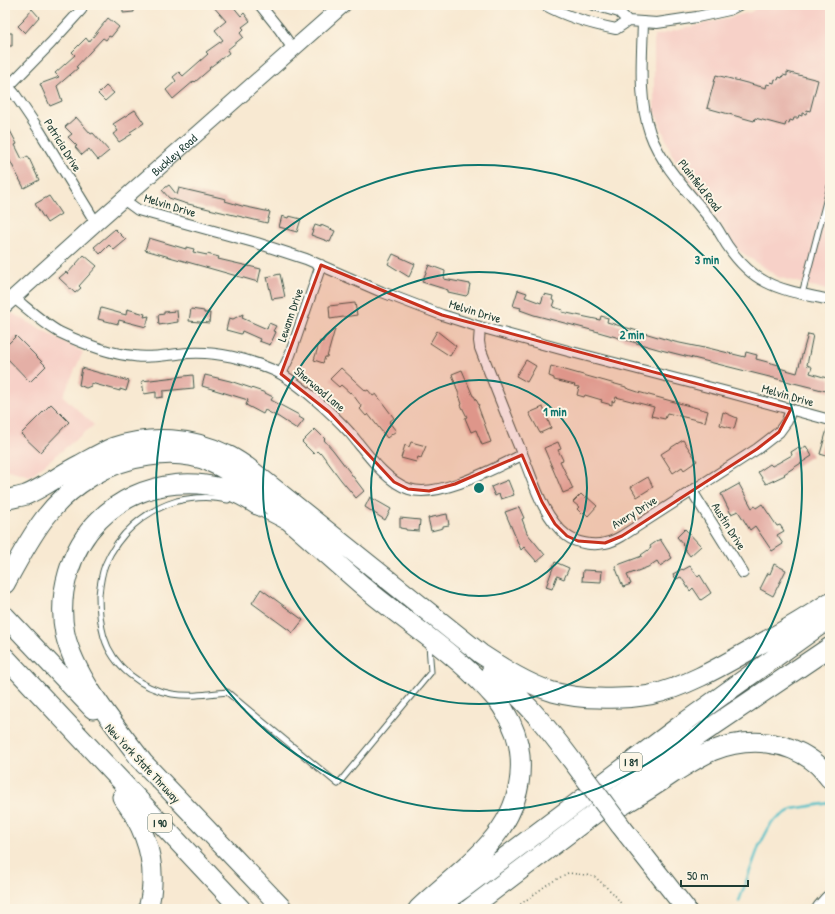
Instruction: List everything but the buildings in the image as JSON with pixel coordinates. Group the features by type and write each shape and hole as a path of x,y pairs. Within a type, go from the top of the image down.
{"highway":[{"path":"5,500 25,495 58,478 78,465 114,448 136,442 160,439 205,446 227,454 248,467 486,658 508,672 536,686 555,692 585,698 618,699 651,695 684,684 732,660 830,602"},
{"path":"7,573 44,518 58,502 75,487 95,474 115,464 136,458 164,454 190,456 210,462 244,482 370,592 474,675 504,708 514,731 518,743 520,763 519,782 516,799 504,825 495,838 467,866 418,909"},
{"path":"7,573 26,525 41,505 62,484 96,457"},
{"path":"145,765 88,686 70,653 65,633 63,613 64,590 70,565 83,540 99,520 114,508 142,492 176,484 205,483 224,487 247,497 294,532 324,551"},
{"name":"New York State Thruway","path":"5,616 283,909"},
{"name":"I 81","path":"434,909 678,727 830,618"},
{"path":"442,622 469,654 509,686 530,707 674,909"},
{"path":"429,638 490,683 518,708 544,740 582,782"},
{"name":"I 81","path":"469,909 688,743 830,647"},
{"name":"I 90","path":"5,657 241,909"},
{"path":"80,737 133,812 145,836 151,857 153,877 151,900 148,909"},
{"path":"533,860 711,751 740,743 760,742 784,747 801,753 818,765 830,779"},
{"path":"616,827 686,909"},
{"path":"822,909 830,900"}],"street":[{"path":"6,85 51,43 81,10 82,5"},
{"path":"260,5 293,49"},
{"name":"Buckley Road","path":"9,301 342,5"},
{"path":"545,5 570,17 592,24 616,29 628,21 657,23 697,17 729,10 739,5"},
{"path":"594,5 619,12 628,21"},
{"name":"Plainfield Road","path":"642,22 643,95 645,114 650,134 660,153 677,178 712,221 728,247 747,270 766,282 778,287 830,300"},
{"name":"Patricia Drive","path":"6,85 39,130 96,223"},
{"name":"Melvin Drive","path":"123,199 138,210 257,243 321,264 382,292 442,315 480,327 830,420"},
{"name":"Lewann Drive","path":"281,374 300,328 321,264"},
{"name":"Sherwood Lane","path":"9,301 59,331 107,351 135,357 189,353 212,354 246,360 274,370 291,380 328,412 348,431 377,465 394,482 408,489 429,491 455,484 522,455"},
{"name":"Avery Drive","path":"480,327 480,348 542,502 556,524 568,536 578,541 591,544 605,543 622,536 757,449 779,432 787,421 791,409"},
{"name":"Austin Drive","path":"692,491 743,573"}],"lane":[{"path":"802,294 830,186"},
{"path":"232,501 204,497 184,499 166,504 135,523 123,535 113,550 104,566 100,584 100,619 104,638 113,656 129,675 151,688 172,694 194,696 227,692 338,784 431,672 429,638"},
{"path":"250,508 294,532"}],"path":[{"path":"514,909 548,884 568,872 594,876 614,894 625,909"}],"highlighted area":[{"path":"321,265 442,315 791,409 779,432 757,449 622,536 605,543 578,541 567,536 555,524 542,502 522,455 455,484 429,491 408,489 394,482 329,412 281,374"}],"shaded area":[{"path":"761,5 830,5 830,291 778,277 738,250 672,155 654,109 654,36 751,12"},
{"path":"10,312 83,352 63,396 94,425 30,476 5,469 5,317"}],"waterway":[{"path":"739,901 759,846 772,822 792,809 830,803"}]}
